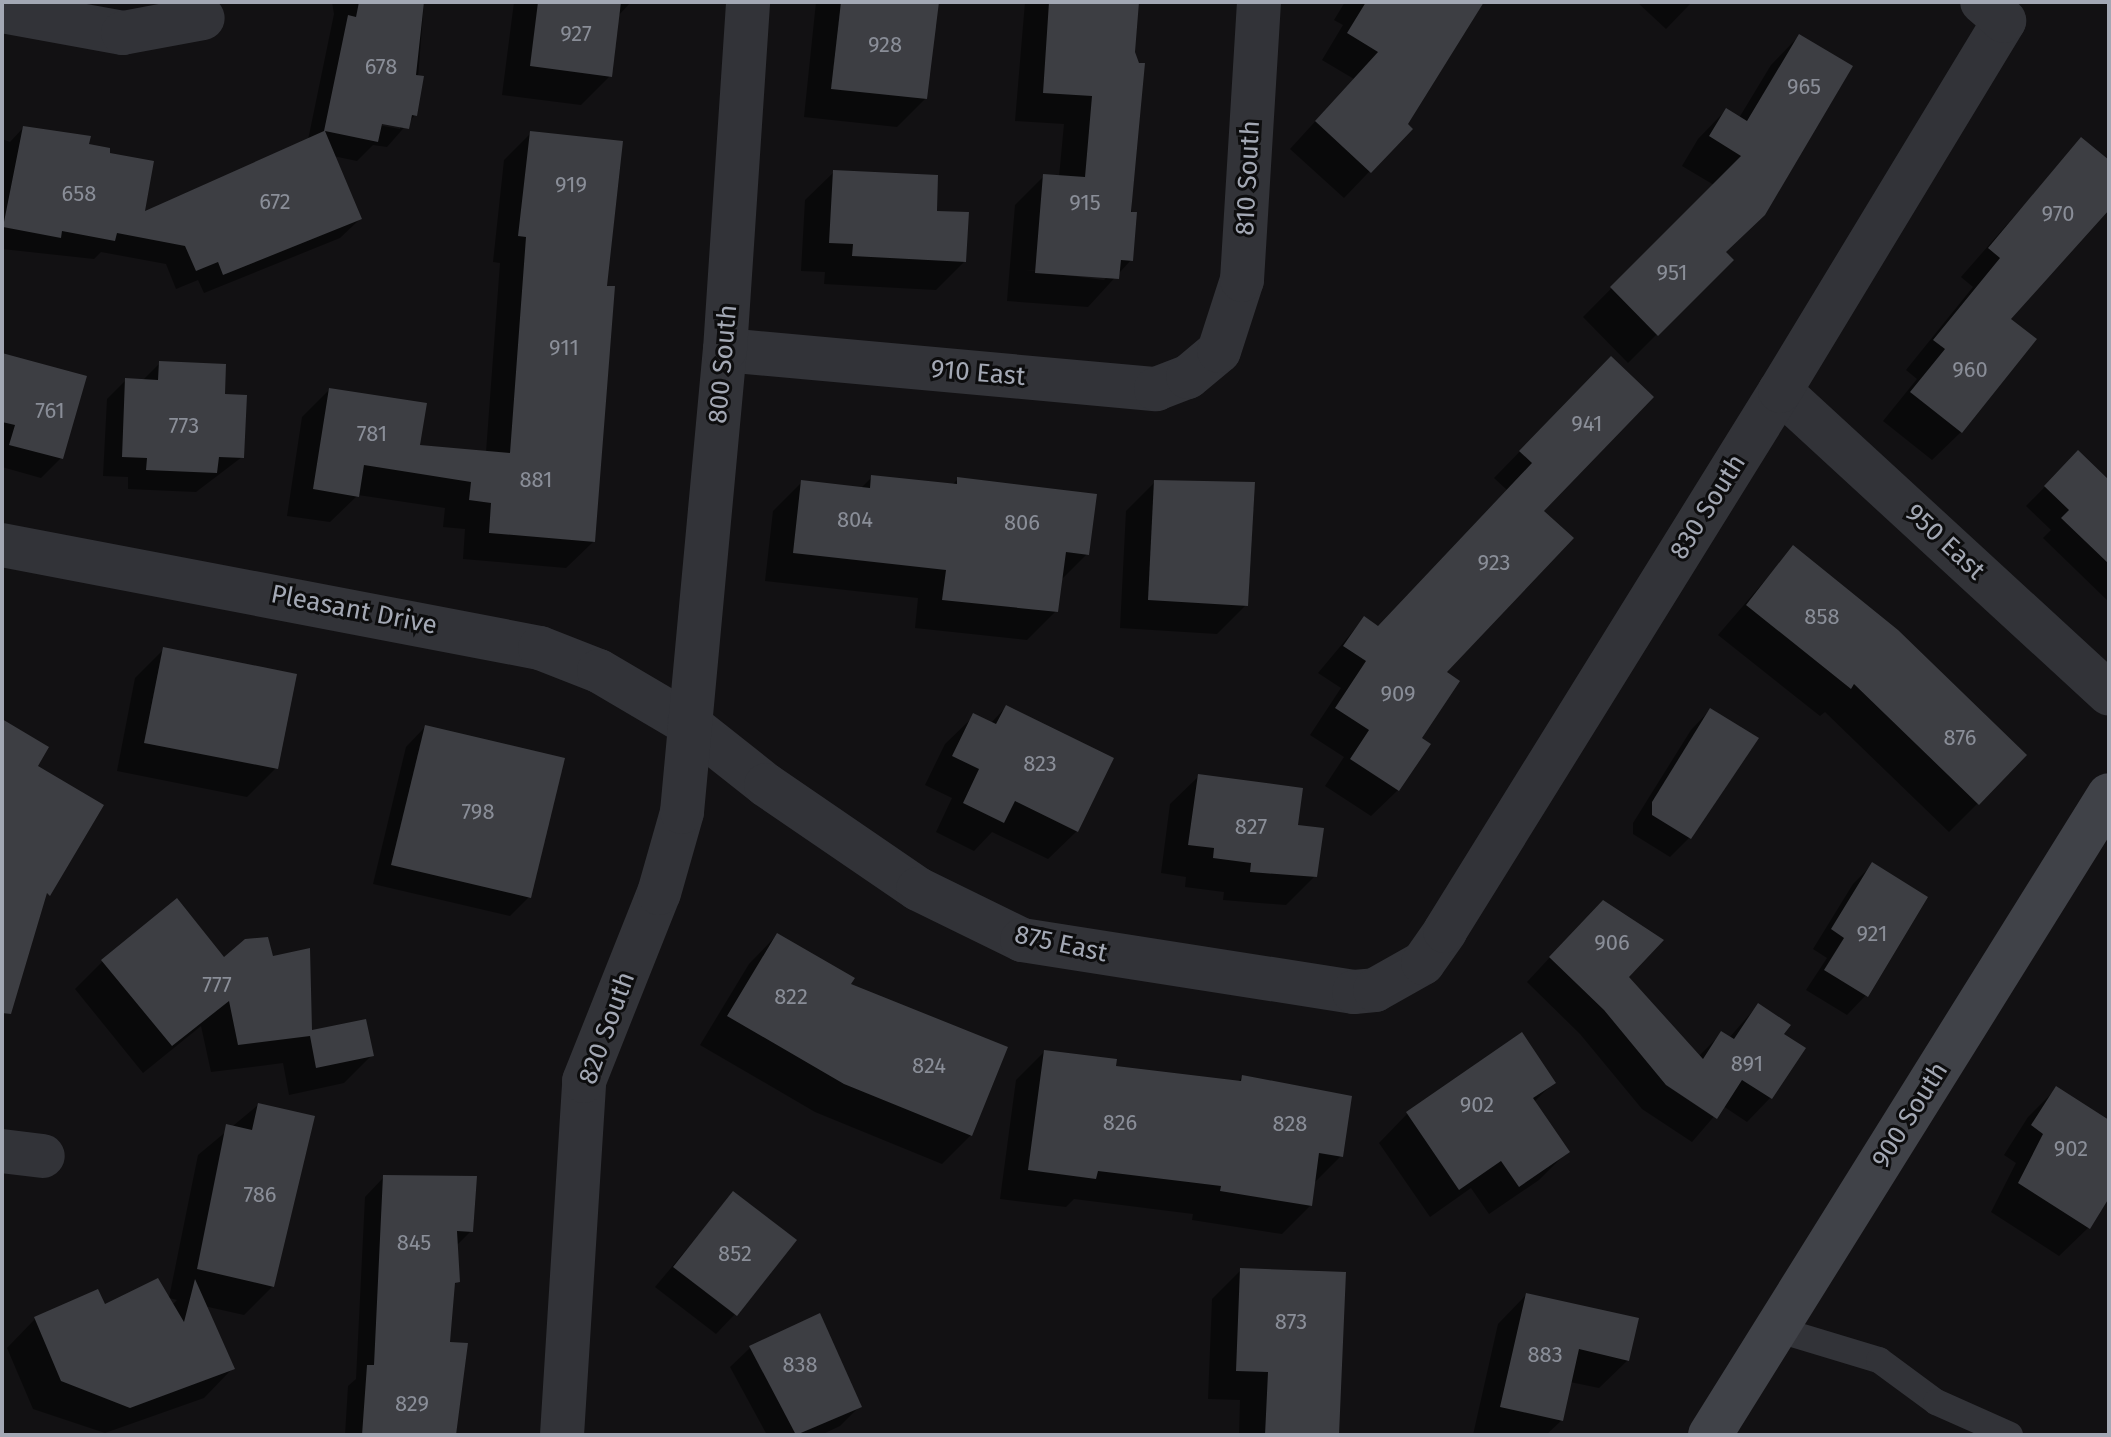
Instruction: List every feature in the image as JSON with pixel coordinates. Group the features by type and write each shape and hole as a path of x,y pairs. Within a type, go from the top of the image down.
{"street":[{"name":"800 South","path":"689,724 725,350 748,2"},
{"name":"810 South","path":"1219,351 1242,280 1259,2"},
{"path":"2,11 123,33 203,18"},
{"name":"830 South","path":"1396,980 1423,963 1445,931 1780,391 1993,12"},
{"name":"910 East","path":"725,350 1156,389 1188,377 1219,351"},
{"name":"950 East","path":"1780,391 2109,694"},
{"name":"Pleasant Drive","path":"2,545 540,648 599,671 689,724"},
{"name":"875 East","path":"689,724 766,785 918,889 1022,940 1354,992 1396,980"},
{"name":"820 South","path":"562,1435 584,1081 659,893 682,812 689,724"},
{"name":"900 South","path":"1710,1435 2109,795"}],"lane":[{"path":"1776,1329 1879,1360 1936,1402 2010,1435"}],"building":[{"path":"359,2 424,2 416,75 424,76 417,116 412,115 409,129 382,124 378,142 325,131 362,219 223,275 218,262 196,271 185,246 117,233 115,241 62,231 61,238 3,227 23,126 91,136 89,144 110,148 110,153 154,161 145,211 324,131 348,15 356,17"},
{"path":"538,2 621,2 612,77 530,66"},
{"path":"841,2 939,2 927,99 831,89"},
{"path":"1049,2 1139,2 1135,52 1139,63 1145,63 1131,212 1137,212 1133,261 1121,260 1119,279 1035,273 1043,174 1085,177 1092,96 1043,93"},
{"path":"1366,2 1484,2 1408,124 1413,129 1371,173 1315,121 1378,52 1347,33"},
{"path":"1799,34 1853,66 1765,215 1726,252 1734,260 1658,336 1610,287 1741,156 1709,136 1726,108 1747,121"},
{"path":"530,131 623,141 607,286 615,286 595,542 489,533 491,503 469,500 471,482 364,465 359,497 313,489 329,388 427,403 420,445 510,453 526,237 518,236"},
{"path":"2081,137 2109,160 2109,210 2011,319 2037,339 1962,433 1910,392 1945,349 1933,340 2000,258 1988,248"},
{"path":"833,170 938,175 937,211 969,212 966,262 852,256 853,244 829,243"},
{"path":"2,353 87,376 63,459 9,445 15,425 2,422"},
{"path":"1611,356 1654,397 1544,511 1574,538 1447,672 1460,681 1422,738 1431,744 1399,791 1350,759 1369,730 1335,708 1366,661 1343,646 1364,616 1378,626 1532,463 1519,451"},
{"path":"159,361 226,364 225,394 247,395 244,458 219,457 217,473 146,470 147,458 122,457 125,378 158,380"},
{"path":"2078,450 2109,480 2109,564 2061,518 2069,510 2044,486"},
{"path":"871,475 957,484 957,477 1097,494 1089,555 1066,552 1058,612 942,600 946,570 793,553 801,480 870,488"},
{"path":"1154,480 1255,482 1248,606 1148,600"},
{"path":"1793,545 1898,630 2027,755 1979,805 1854,684 1851,689 1746,605"},
{"path":"163,647 297,674 278,769 144,743"},
{"path":"1006,705 1114,758 1078,832 1015,801 1004,823 963,803 979,769 952,756 973,713 996,724"},
{"path":"1710,708 1759,738 1691,839 1652,815 1652,802"},
{"path":"2,719 49,747 38,766 104,805 50,896 47,893 11,1014 2,1013"},
{"path":"425,725 565,758 531,898 391,865"},
{"path":"1198,774 1303,788 1298,825 1324,828 1317,877 1250,872 1251,863 1213,858 1214,848 1188,845"},
{"path":"1872,862 1928,897 1868,997 1824,970 1844,938 1831,929"},
{"path":"177,898 224,957 245,939 268,937 273,956 310,948 312,1030 366,1019 374,1056 316,1068 310,1036 238,1045 229,1001 172,1046 101,960"},
{"path":"1603,900 1664,940 1629,977 1703,1059 1721,1031 1734,1039 1758,1003 1791,1025 1784,1034 1806,1048 1772,1099 1742,1080 1717,1119 1666,1085 1604,1010 1549,957"},
{"path":"777,933 855,978 851,984 1008,1047 972,1136 844,1084 727,1016"},
{"path":"1522,1032 1556,1083 1533,1098 1570,1152 1519,1187 1501,1161 1459,1190 1406,1112"},
{"path":"1044,1050 1117,1059 1116,1066 1241,1081 1242,1075 1352,1096 1343,1157 1319,1153 1312,1206 1220,1191 1221,1186 1098,1171 1096,1179 1028,1170"},
{"path":"2056,1086 2109,1120 2109,1198 2090,1229 2018,1183 2043,1134 2031,1125"},
{"path":"258,1103 315,1116 274,1287 197,1269 226,1124 252,1130"},
{"path":"383,1175 477,1176 473,1232 457,1231 460,1282 455,1283 450,1342 468,1343 456,1435 362,1435 367,1365 374,1365"},
{"path":"733,1191 797,1240 737,1316 673,1267"},
{"path":"1240,1268 1346,1272 1339,1435 1265,1435 1268,1372 1236,1371"},
{"path":"158,1278 184,1322 195,1279 235,1369 130,1408 61,1381 34,1317 98,1289 105,1304"},
{"path":"1526,1293 1639,1318 1629,1361 1579,1349 1563,1421 1500,1407"},
{"path":"820,1313 862,1407 796,1435 749,1346"}]}
